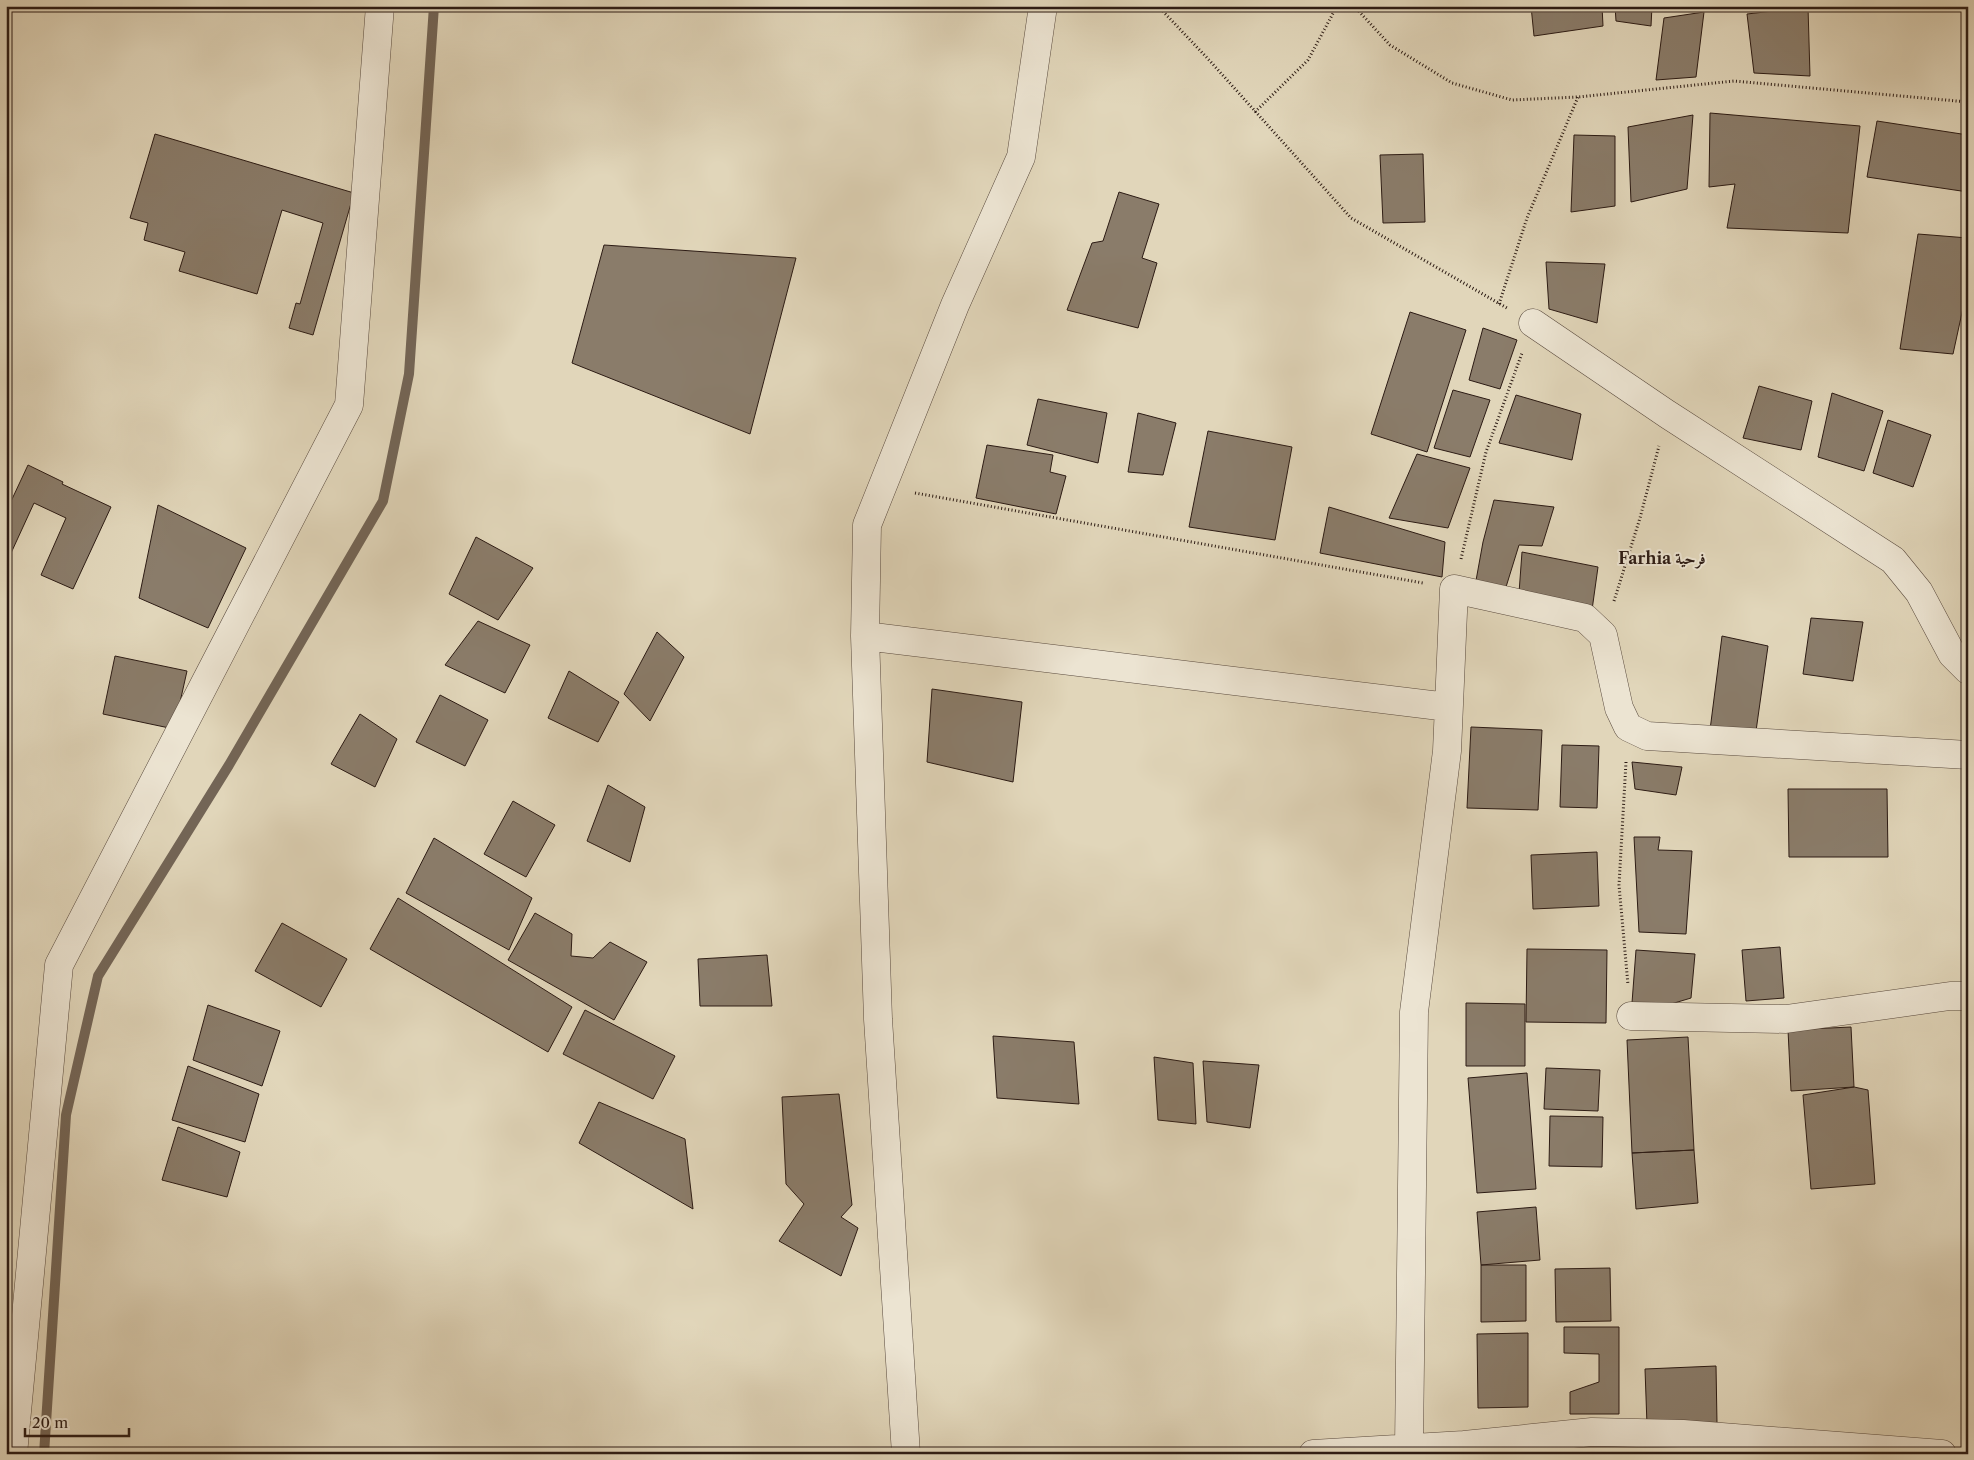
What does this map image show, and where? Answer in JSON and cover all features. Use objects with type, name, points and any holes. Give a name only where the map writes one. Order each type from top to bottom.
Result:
[{"type":"street","points":[[13,1454],[59,966],[349,405],[380,6]]},
{"type":"street","points":[[906,1454],[878,1019],[864,636],[868,526],[955,305],[1021,157],[1043,6]]},
{"type":"street","points":[[1533,323],[1667,414],[1893,560],[1919,592],[1952,654],[1968,670]]},
{"type":"street","points":[[1409,1448],[1414,1012],[1446,751],[1454,589],[1585,618],[1603,635],[1619,708],[1628,727],[1647,736],[1968,755]]},
{"type":"street","points":[[864,636],[1448,707]]},
{"type":"street","points":[[1631,1016],[1786,1019],[1950,996],[1968,996]]},
{"type":"street","points":[[1312,1454],[1464,1445],[1592,1432],[1683,1434],[1942,1454]]},
{"type":"path","points":[[883,488],[1454,589],[1486,452],[1533,323],[1351,218],[1158,6]]},
{"type":"path","points":[[1255,112],[1308,60],[1337,6]]},
{"type":"path","points":[[1354,6],[1390,45],[1452,83],[1512,100],[1578,97],[1734,81],[1968,102]]},
{"type":"path","points":[[1499,304],[1527,218],[1578,97]]},
{"type":"path","points":[[1603,635],[1640,518],[1667,414]]},
{"type":"path","points":[[1628,727],[1619,885],[1631,1016]]},
{"type":"building","points":[[1531,6],[1602,6],[1603,26],[1534,36]]},
{"type":"building","points":[[1615,6],[1652,6],[1651,26],[1616,21]]},
{"type":"building","points":[[1808,7],[1810,76],[1754,73],[1747,14]]},
{"type":"building","points":[[1704,12],[1696,77],[1656,80],[1664,18]]},
{"type":"building","points":[[1710,113],[1860,126],[1848,233],[1727,228],[1735,184],[1709,187]]},
{"type":"building","points":[[1693,115],[1687,189],[1631,202],[1628,127]]},
{"type":"building","points":[[1877,121],[1968,135],[1968,192],[1867,177]]},
{"type":"building","points":[[155,134],[354,193],[313,335],[289,328],[296,303],[300,304],[323,223],[282,210],[257,294],[179,271],[185,252],[144,240],[148,223],[130,218]]},
{"type":"building","points":[[1574,135],[1615,136],[1615,206],[1571,212]]},
{"type":"building","points":[[1423,154],[1425,222],[1383,223],[1380,155]]},
{"type":"building","points":[[1119,192],[1159,204],[1142,258],[1157,263],[1138,328],[1067,310],[1092,243],[1103,241]]},
{"type":"building","points":[[1918,234],[1968,238],[1968,285],[1953,354],[1900,349]]},
{"type":"building","points":[[604,245],[796,258],[750,434],[572,363]]},
{"type":"building","points":[[1546,262],[1605,264],[1597,323],[1549,309]]},
{"type":"building","points":[[1410,312],[1466,330],[1427,452],[1371,434]]},
{"type":"building","points":[[1483,328],[1517,340],[1500,389],[1469,380]]},
{"type":"building","points":[[1759,386],[1812,401],[1801,450],[1743,438]]},
{"type":"building","points":[[1453,390],[1490,400],[1470,457],[1434,448]]},
{"type":"building","points":[[1832,393],[1883,411],[1864,471],[1818,457]]},
{"type":"building","points":[[1516,395],[1581,414],[1572,460],[1499,443]]},
{"type":"building","points":[[1038,399],[1107,413],[1098,463],[1027,445]]},
{"type":"building","points":[[1138,413],[1176,423],[1163,475],[1128,472]]},
{"type":"building","points":[[1888,420],[1931,435],[1913,487],[1873,473]]},
{"type":"building","points":[[1208,431],[1292,447],[1275,540],[1189,527]]},
{"type":"building","points":[[987,445],[1053,455],[1050,472],[1066,476],[1056,514],[976,498]]},
{"type":"building","points":[[1417,454],[1470,468],[1448,528],[1389,518]]},
{"type":"building","points":[[28,465],[63,482],[62,484],[111,507],[73,589],[41,575],[66,518],[34,503],[6,564],[6,512]]},
{"type":"building","points":[[1494,500],[1554,507],[1542,546],[1519,545],[1506,587],[1475,586],[1483,542]]},
{"type":"building","points":[[158,505],[246,548],[208,628],[139,598]]},
{"type":"building","points":[[1329,507],[1445,542],[1442,577],[1320,553]]},
{"type":"building","points":[[476,537],[533,568],[498,620],[449,594]]},
{"type":"building","points":[[1522,552],[1598,567],[1592,610],[1519,593]]},
{"type":"building","points":[[1811,618],[1863,622],[1853,681],[1803,674]]},
{"type":"building","points":[[478,621],[530,645],[505,693],[445,665]]},
{"type":"building","points":[[657,632],[684,657],[650,721],[624,694]]},
{"type":"building","points":[[1722,636],[1768,646],[1756,731],[1710,730]]},
{"type":"building","points":[[115,656],[187,671],[174,729],[103,714]]},
{"type":"building","points":[[569,671],[619,702],[598,742],[548,718]]},
{"type":"building","points":[[932,689],[1022,702],[1013,782],[927,762]]},
{"type":"building","points":[[440,695],[488,720],[465,766],[416,742]]},
{"type":"building","points":[[360,714],[397,739],[375,787],[331,764]]},
{"type":"building","points":[[1471,727],[1542,730],[1538,810],[1467,808]]},
{"type":"building","points":[[1562,745],[1599,746],[1597,808],[1560,807]]},
{"type":"building","points":[[1632,762],[1682,767],[1676,795],[1635,789]]},
{"type":"building","points":[[608,785],[645,807],[630,862],[587,841]]},
{"type":"building","points":[[1788,789],[1887,789],[1888,857],[1789,857]]},
{"type":"building","points":[[513,801],[555,825],[526,877],[484,854]]},
{"type":"building","points":[[1634,837],[1660,837],[1658,850],[1692,851],[1686,934],[1639,932]]},
{"type":"building","points":[[434,838],[532,898],[509,950],[406,893]]},
{"type":"building","points":[[1597,852],[1599,906],[1533,909],[1531,855]]},
{"type":"building","points":[[398,898],[572,1007],[548,1052],[370,949]]},
{"type":"building","points":[[535,913],[572,934],[571,956],[593,958],[610,942],[647,962],[614,1020],[508,960]]},
{"type":"building","points":[[282,923],[347,959],[321,1007],[255,971]]},
{"type":"building","points":[[1780,947],[1784,998],[1746,1001],[1742,950]]},
{"type":"building","points":[[1527,949],[1607,950],[1606,1023],[1526,1022]]},
{"type":"building","points":[[1636,950],[1695,954],[1691,998],[1631,1016]]},
{"type":"building","points":[[767,955],[772,1006],[700,1006],[698,959]]},
{"type":"building","points":[[1466,1003],[1525,1004],[1525,1066],[1466,1066]]},
{"type":"building","points":[[208,1005],[280,1031],[262,1086],[193,1060]]},
{"type":"building","points":[[585,1010],[675,1056],[653,1099],[563,1054]]},
{"type":"building","points":[[1851,1027],[1854,1087],[1791,1091],[1788,1030]]},
{"type":"building","points":[[993,1036],[1074,1042],[1079,1104],[997,1098]]},
{"type":"building","points":[[1688,1037],[1694,1150],[1632,1153],[1627,1040]]},
{"type":"building","points":[[1154,1057],[1193,1063],[1196,1124],[1158,1120]]},
{"type":"building","points":[[1203,1061],[1259,1065],[1250,1128],[1207,1122]]},
{"type":"building","points":[[188,1066],[259,1094],[245,1142],[172,1120]]},
{"type":"building","points":[[1546,1068],[1600,1070],[1598,1111],[1544,1109]]},
{"type":"building","points":[[1527,1073],[1536,1189],[1477,1193],[1468,1078]]},
{"type":"building","points":[[1854,1087],[1868,1090],[1875,1184],[1811,1189],[1803,1095]]},
{"type":"building","points":[[839,1094],[852,1205],[841,1217],[858,1228],[841,1276],[779,1241],[804,1204],[786,1184],[782,1097]]},
{"type":"building","points":[[599,1102],[685,1139],[693,1209],[579,1143]]},
{"type":"building","points":[[1550,1116],[1603,1117],[1602,1167],[1549,1166]]},
{"type":"building","points":[[178,1127],[240,1152],[227,1197],[162,1180]]},
{"type":"building","points":[[1694,1150],[1698,1203],[1636,1209],[1632,1153]]},
{"type":"building","points":[[1536,1207],[1540,1260],[1481,1265],[1477,1212]]},
{"type":"building","points":[[1481,1265],[1526,1265],[1526,1321],[1481,1322]]},
{"type":"building","points":[[1610,1268],[1611,1321],[1556,1322],[1555,1269]]},
{"type":"building","points":[[1564,1327],[1619,1327],[1619,1414],[1570,1414],[1570,1392],[1599,1382],[1599,1354],[1564,1353]]},
{"type":"building","points":[[1528,1333],[1528,1407],[1478,1408],[1477,1334]]},
{"type":"building","points":[[1716,1366],[1717,1423],[1647,1425],[1645,1369]]},
{"type":"waterway","points":[[44,1454],[66,1115],[98,976],[229,765],[383,501],[409,374],[434,6]]},
{"type":"district","name":"Farhia فرحية","points":[[1662,558]]}]
